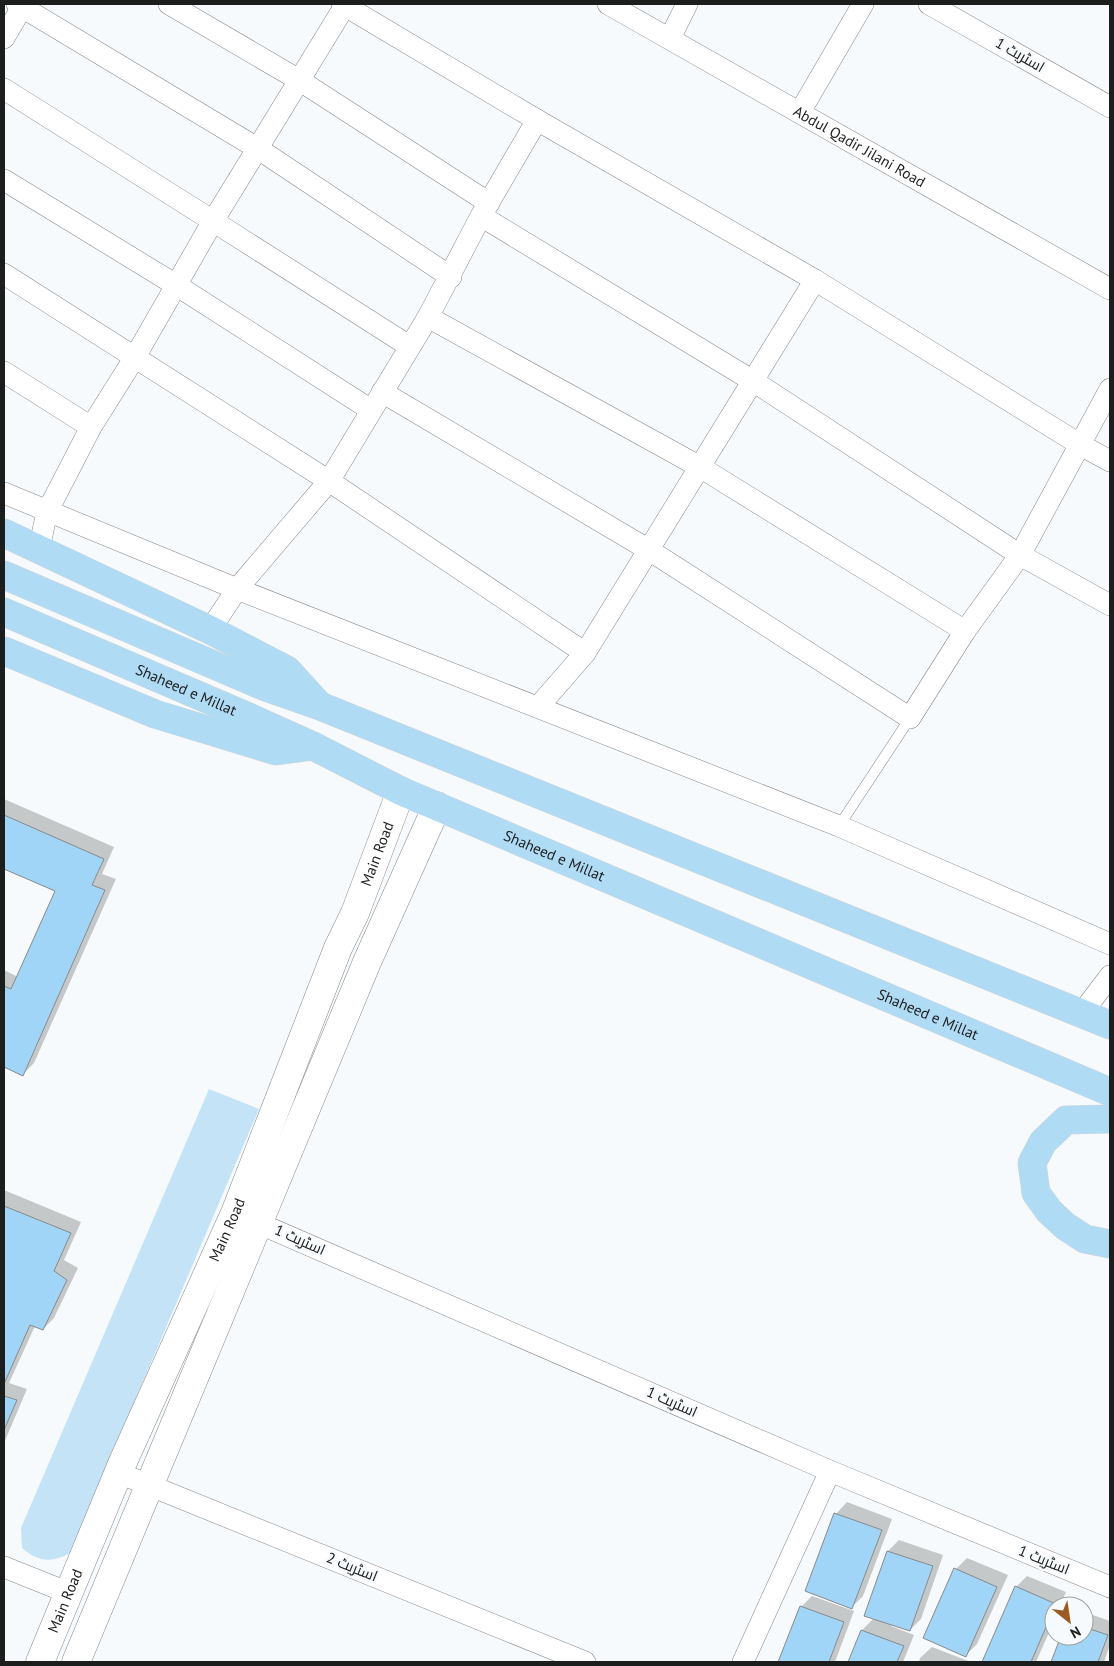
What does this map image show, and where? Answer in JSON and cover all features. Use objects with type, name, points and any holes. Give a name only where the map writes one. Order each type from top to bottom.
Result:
[{"type":"main road","points":[[4,533],[210,630],[287,670],[320,706]]},
{"type":"main road","points":[[4,575],[263,686],[320,706],[1110,1025]]},
{"type":"main road","name":"Shaheed e Millat","points":[[4,612],[313,746],[401,792],[1110,1092]]},
{"type":"main road","points":[[4,651],[146,711],[174,720],[276,751],[313,746]]},
{"type":"main road","points":[[1110,1119],[1066,1120],[1044,1142],[1032,1163],[1036,1193],[1049,1211],[1065,1226],[1085,1239],[1110,1244]]},
{"type":"street","points":[[169,4],[299,80],[485,209],[1020,555],[1110,605]]},
{"type":"street","points":[[39,549],[46,512],[91,426],[135,357],[213,221],[345,4],[537,120],[815,280],[1079,444],[1110,461]]},
{"type":"street","name":"Abdul Qadir Jilani Road","points":[[608,4],[1110,289]]},
{"type":"street","points":[[670,38],[687,4]]},
{"type":"street","points":[[800,112],[863,4]]},
{"type":"street","name":"اسٹریٹ 1","points":[[929,4],[1110,107]]},
{"type":"street","points":[[4,38],[21,5],[258,148],[451,276]]},
{"type":"street","points":[[4,89],[409,346]]},
{"type":"street","points":[[210,630],[237,589],[329,481],[428,317],[485,209],[537,120]]},
{"type":"street","points":[[4,180],[176,286],[371,410]]},
{"type":"street","points":[[4,274],[329,481],[585,653]]},
{"type":"street","points":[[538,707],[585,653],[815,280]]},
{"type":"street","points":[[428,317],[700,467],[965,631]]},
{"type":"street","points":[[4,372],[91,426]]},
{"type":"street","points":[[382,392],[649,550],[910,718],[965,631],[1020,555],[1110,389]]},
{"type":"street","points":[[4,493],[46,512],[237,589],[839,826],[1110,944]]},
{"type":"street","name":"Main Road","points":[[76,1662],[150,1485],[247,1218],[338,948],[355,913],[401,792]]},
{"type":"street","name":"Main Road","points":[[40,1662],[119,1472],[247,1218],[367,962],[437,806]]},
{"type":"street","points":[[371,868],[404,880]]},
{"type":"street","points":[[338,948],[367,962]]},
{"type":"street","points":[[1082,1013],[1110,976]]},
{"type":"street","name":"اسٹریٹ 1","points":[[247,1218],[830,1471],[1110,1587]]},
{"type":"street","points":[[744,1662],[830,1471]]},
{"type":"street","name":"اسٹریٹ 2","points":[[119,1472],[585,1662]]},
{"type":"street","points":[[4,1567],[69,1593]]},
{"type":"lane","points":[[839,826],[910,718]]},
{"type":"shaded area","points":[[209,1089],[259,1109],[70,1553],[51,1560],[39,1558],[22,1548],[21,1528]]},
{"type":"building","points":[[4,815],[104,859],[92,885],[105,890],[23,1076],[4,1067],[4,986],[11,989],[55,891],[4,869]]},
{"type":"building","points":[[4,1206],[71,1233],[54,1271],[67,1280],[43,1330],[30,1325],[4,1384]]},
{"type":"building","points":[[4,1396],[17,1400],[4,1430]]},
{"type":"building","points":[[834,1513],[882,1530],[852,1609],[805,1591]]},
{"type":"building","points":[[887,1551],[933,1566],[910,1631],[864,1616]]},
{"type":"building","points":[[954,1568],[997,1587],[966,1657],[923,1638]]},
{"type":"building","points":[[1015,1586],[1044,1599],[1044,1632],[1031,1662],[982,1662]]},
{"type":"building","points":[[800,1606],[844,1622],[829,1662],[778,1662]]},
{"type":"building","points":[[861,1630],[904,1646],[897,1662],[848,1662]]},
{"type":"building","points":[[1094,1630],[1108,1635],[1098,1662],[1051,1662],[1057,1646],[1094,1646]]}]
